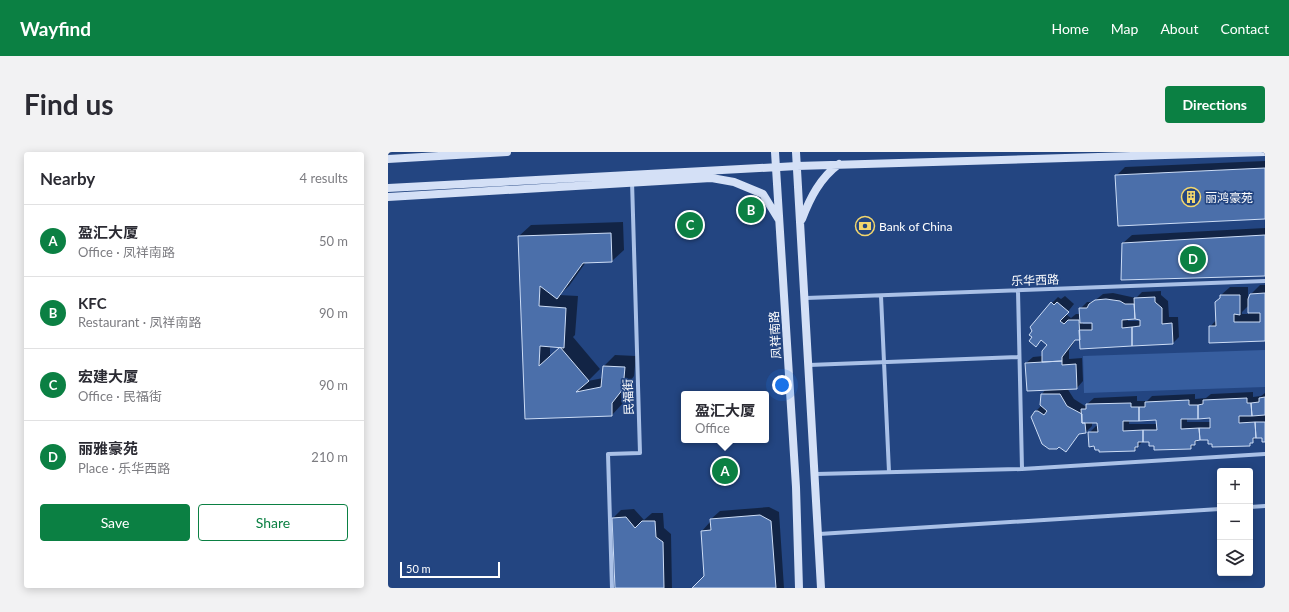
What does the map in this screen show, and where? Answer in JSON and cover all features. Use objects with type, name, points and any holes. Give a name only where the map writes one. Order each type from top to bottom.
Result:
[{"type":"street","points":[[388,159],[507,152]]},
{"type":"street","name":"凤祥南路","points":[[775,152],[796,486],[799,588]]},
{"type":"street","points":[[796,152],[810,365],[822,588]]},
{"type":"street","points":[[388,197],[632,179],[682,172],[776,167],[1265,152]]},
{"type":"street","points":[[801,221],[816,188],[828,172],[838,164]]},
{"type":"street","points":[[682,172],[734,182],[763,194],[780,222]]},
{"type":"street","points":[[388,188],[632,179],[711,178]]},
{"type":"street","name":"民福街","points":[[612,588],[608,454],[640,453],[632,179]]},
{"type":"street","name":"乐华西路","points":[[806,298],[1265,281]]},
{"type":"street","points":[[1018,291],[1022,468]]},
{"type":"street","points":[[881,296],[889,472]]},
{"type":"street","points":[[810,365],[1019,358]]},
{"type":"street","points":[[816,474],[1022,468],[1265,454]]},
{"type":"street","points":[[1253,507],[1265,506]]},
{"type":"street","points":[[819,534],[1217,509]]},
{"type":"shaded area","points":[[1265,350],[1265,387],[1084,393],[1083,356]]},
{"type":"building","name":"丽鸿豪苑","points":[[1265,168],[1265,219],[1118,226],[1115,175]]},
{"type":"building","points":[[611,233],[612,262],[583,263],[557,299],[540,286],[539,306],[566,308],[564,348],[561,348],[589,381],[576,392],[601,387],[603,366],[625,367],[623,389],[612,403],[612,416],[525,419],[518,236]],"holes":[[[540,346],[559,348],[539,366]]]},
{"type":"building","points":[[1265,235],[1265,276],[1121,280],[1122,243]]},
{"type":"building","points":[[1265,293],[1265,341],[1209,343],[1209,326],[1216,326],[1215,302],[1220,298],[1220,295],[1240,295],[1240,315],[1234,314],[1234,322],[1260,322],[1260,313],[1248,313],[1248,299],[1250,294]]},
{"type":"building","points":[[1155,297],[1155,302],[1162,308],[1162,324],[1172,323],[1173,344],[1132,346],[1132,327],[1140,326],[1140,320],[1135,319],[1134,298]]},
{"type":"building","points":[[1106,299],[1120,301],[1125,304],[1134,304],[1135,319],[1122,320],[1122,328],[1132,327],[1132,346],[1080,349],[1079,330],[1092,330],[1092,323],[1080,323],[1079,308],[1087,308],[1089,304],[1095,300]]},
{"type":"building","points":[[1051,302],[1054,305],[1057,302],[1069,312],[1060,321],[1064,324],[1068,320],[1079,320],[1080,340],[1075,340],[1062,357],[1062,361],[1042,362],[1042,351],[1047,345],[1041,340],[1036,347],[1029,341],[1032,337],[1029,335],[1032,331],[1030,327]]},
{"type":"building","points":[[1062,361],[1062,365],[1076,364],[1077,389],[1027,391],[1025,363]]},
{"type":"building","points":[[1041,394],[1060,394],[1067,406],[1082,414],[1082,423],[1085,423],[1086,433],[1079,434],[1066,452],[1059,447],[1057,449],[1049,449],[1042,444],[1031,417],[1035,411],[1038,411],[1044,415],[1047,411],[1040,405]]},
{"type":"building","points":[[1265,397],[1265,415],[1252,416],[1251,403],[1259,402],[1259,398]]},
{"type":"building","points":[[1247,398],[1247,403],[1251,403],[1252,416],[1239,416],[1239,423],[1255,422],[1256,438],[1253,438],[1253,443],[1250,443],[1250,446],[1212,447],[1212,444],[1208,444],[1208,440],[1200,440],[1199,428],[1210,428],[1210,418],[1198,419],[1198,405],[1203,404],[1203,400]]},
{"type":"building","points":[[1189,400],[1189,405],[1198,405],[1198,419],[1181,419],[1181,429],[1199,428],[1200,440],[1195,441],[1195,445],[1191,445],[1191,449],[1154,450],[1154,446],[1149,446],[1149,442],[1143,442],[1143,430],[1157,430],[1156,420],[1139,421],[1139,407],[1145,407],[1145,402]]},
{"type":"building","points":[[1131,403],[1131,407],[1139,407],[1139,421],[1123,421],[1123,431],[1143,430],[1143,442],[1138,442],[1138,447],[1135,447],[1135,451],[1099,452],[1099,450],[1095,450],[1094,446],[1089,447],[1088,432],[1098,432],[1097,423],[1082,423],[1081,409],[1086,409],[1086,404]]},
{"type":"building","points":[[1255,422],[1265,422],[1265,442],[1262,442],[1262,438],[1256,438]]},
{"type":"building","points":[[760,515],[771,521],[776,588],[692,588],[704,576],[701,531],[711,530],[710,519]]},
{"type":"building","points":[[626,517],[635,528],[642,521],[655,521],[656,537],[663,542],[664,588],[615,588],[612,518]]},
{"type":"place","name":"丽鸿豪苑","points":[[1191,197]]},
{"type":"place","name":"KFC","points":[[751,210]]},
{"type":"place","name":"宏建大厦","points":[[690,225]]},
{"type":"place","name":"Bank of China","points":[[865,226]]},
{"type":"place","name":"丽雅豪苑","points":[[1193,259]]},
{"type":"place","name":"盈汇大厦","points":[[725,471]]}]
